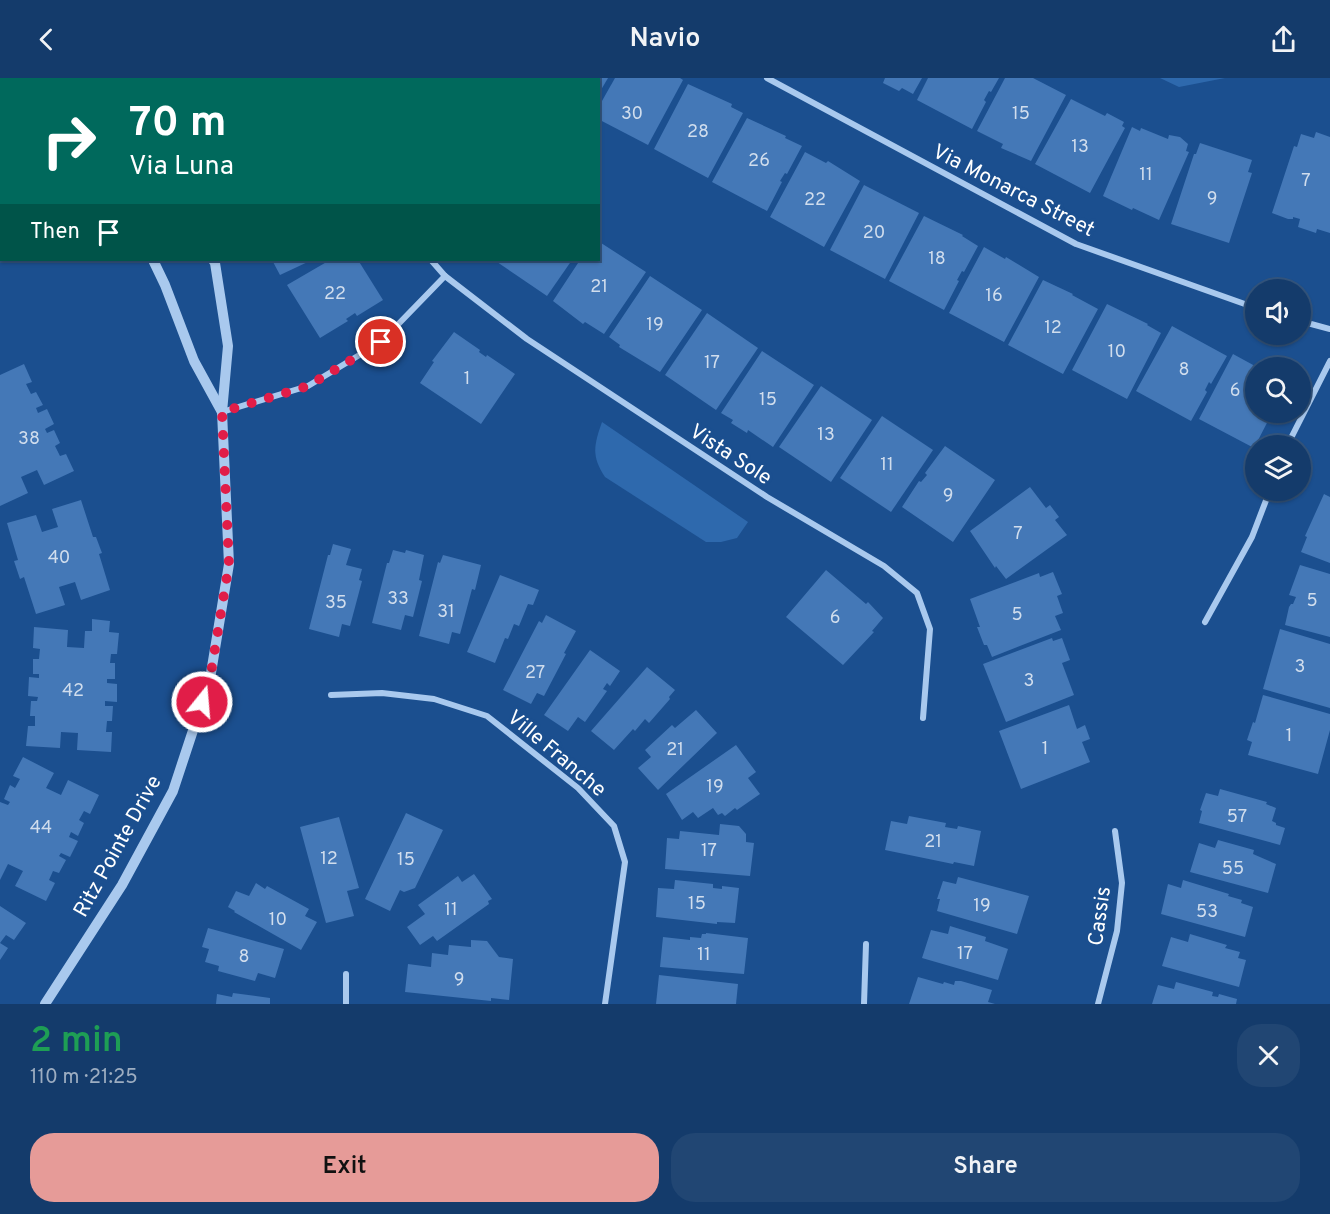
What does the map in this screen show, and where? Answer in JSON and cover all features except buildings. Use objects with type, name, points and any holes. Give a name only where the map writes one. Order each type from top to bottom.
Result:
[{"type":"street","name":"Via Monarca Street","points":[[767,78],[1076,244],[1245,304]]},
{"type":"street","name":"Ritz Pointe Drive","points":[[153,261],[194,361],[222,412]]},
{"type":"street","name":"Ritz Pointe Drive","points":[[45,1004],[122,885],[173,791],[210,679],[229,564],[222,412],[228,346],[214,261]]},
{"type":"street","name":"Vista Sole","points":[[431,261],[445,276],[527,339],[767,497],[884,566],[917,593],[930,629],[923,718]]},
{"type":"street","points":[[222,412],[308,386],[381,342],[445,276]]},
{"type":"street","points":[[1311,324],[1330,329]]},
{"type":"street","points":[[1293,435],[1330,361]]},
{"type":"street","points":[[1205,622],[1252,537],[1266,501]]},
{"type":"street","name":"Ville Franche","points":[[331,695],[382,693],[434,699],[487,716],[578,788],[614,826],[625,862],[605,1004]]},
{"type":"street","name":"Cassis","points":[[1098,1004],[1117,931],[1122,883],[1115,831]]},
{"type":"street","points":[[864,1004],[866,944]]},
{"type":"street","points":[[346,974],[346,1004]]},
{"type":"shaded area","points":[[1160,78],[1225,78],[1179,87]]},
{"type":"shaded area","points":[[602,422],[748,522],[737,538],[721,542],[706,542],[605,477],[595,450]]},
{"type":"route","points":[[202,702],[210,679],[229,564],[222,412],[308,386],[381,342]]}]
